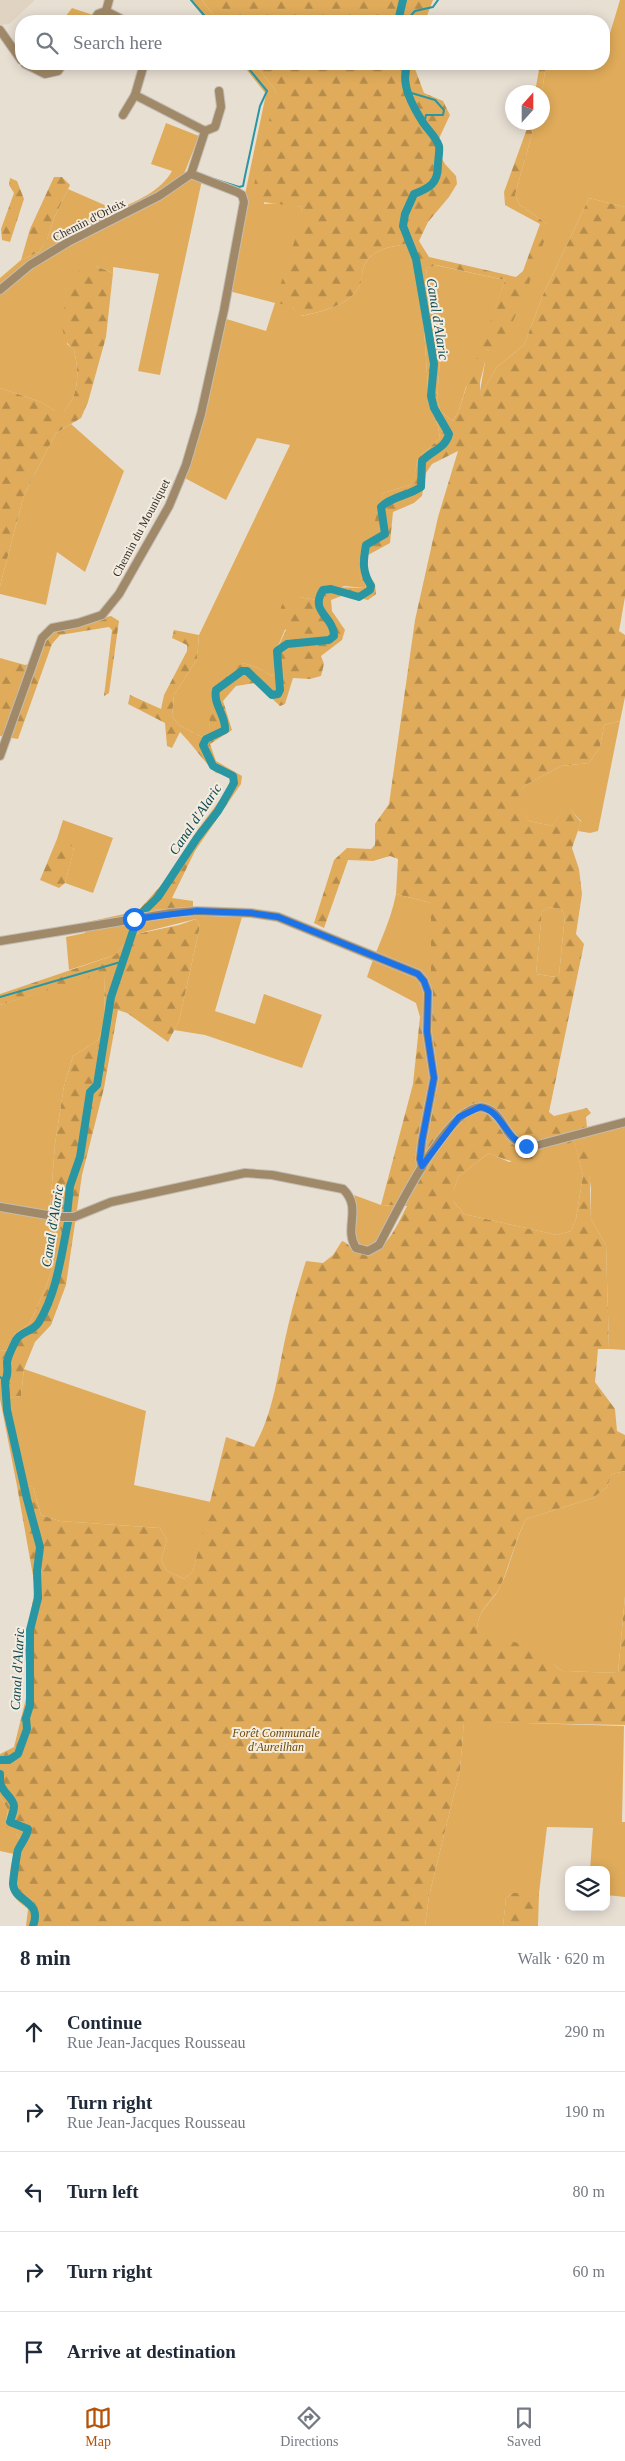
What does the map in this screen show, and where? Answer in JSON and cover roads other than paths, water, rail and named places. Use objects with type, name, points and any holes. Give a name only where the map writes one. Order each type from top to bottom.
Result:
[{"type":"street","points":[[106,11],[109,0]]},
{"type":"street","points":[[97,15],[106,11],[113,15]]},
{"type":"street","points":[[0,30],[15,51]]},
{"type":"street","points":[[36,70],[50,74],[59,70]]},
{"type":"street","points":[[123,115],[135,95],[142,70]]},
{"type":"street","points":[[135,95],[205,131],[215,127],[221,107],[219,91]]},
{"type":"street","points":[[191,174],[205,131]]},
{"type":"street","name":"Chemin d'Orleix","points":[[0,290],[30,265],[159,196],[191,174]]},
{"type":"street","name":"Chemin du Mouniquet","points":[[0,756],[42,638],[52,628],[78,623],[102,615],[119,594],[164,514],[186,465],[201,414],[224,310],[244,202],[242,195],[237,192],[191,174]]},
{"type":"street","points":[[0,941],[144,917],[197,911],[251,913],[278,917],[418,974],[424,981],[428,992],[427,1032],[434,1078],[422,1141],[420,1159],[422,1166]]},
{"type":"street","points":[[0,1207],[74,1218],[111,1202],[217,1178],[259,1174],[343,1189],[350,1196],[353,1204],[352,1241],[356,1248],[368,1251],[379,1245],[422,1166],[459,1117],[480,1107],[492,1111],[512,1139],[526,1146],[534,1146],[625,1122]]},
{"type":"waterway","points":[[191,0],[204,15]]},
{"type":"waterway","name":"Canal d'Alaric","points":[[399,15],[403,0]]},
{"type":"waterway","points":[[411,15],[415,11],[433,7],[438,0]]},
{"type":"waterway","points":[[214,179],[239,187],[243,186],[260,106],[267,91],[250,70]]},
{"type":"waterway","name":"Canal d'Alaric","points":[[0,1760],[9,1760],[18,1754],[27,1729],[26,1718],[30,1705],[30,1630],[38,1598],[37,1571],[40,1547],[7,1410],[5,1381],[7,1362],[18,1337],[34,1328],[39,1322],[54,1286],[68,1222],[70,1186],[80,1157],[90,1092],[97,1085],[111,997],[136,922],[139,916],[158,897],[197,838],[218,811],[234,783],[233,776],[213,766],[203,745],[206,739],[225,730],[224,720],[216,700],[216,690],[242,671],[247,671],[272,695],[278,694],[280,690],[277,651],[287,644],[329,640],[334,636],[330,623],[320,609],[319,597],[323,590],[331,589],[359,597],[370,590],[371,586],[364,566],[364,556],[366,545],[385,534],[381,507],[385,503],[421,487],[422,461],[441,446],[449,434],[434,408],[431,396],[434,364],[416,259],[403,226],[405,214],[414,194],[429,187],[435,181],[438,171],[439,146],[408,95],[405,79],[406,70]]},
{"type":"waterway","points":[[408,92],[435,100],[444,110],[443,115],[426,115],[424,124]]},
{"type":"waterway","points":[[0,997],[124,961]]},
{"type":"waterway","name":"Canal d'Alaric","points":[[0,1377],[5,1381]]},
{"type":"waterway","name":"Canal d'Alaric","points":[[0,1774],[0,1780]]},
{"type":"waterway","name":"Canal d'Alaric","points":[[0,1782],[14,1806],[10,1822],[28,1829],[18,1850],[13,1884],[18,1895],[34,1911],[33,1926]]},
{"type":"park label","name":"Forêt Communale d'Aureilhan","points":[[276,1740]]}]
